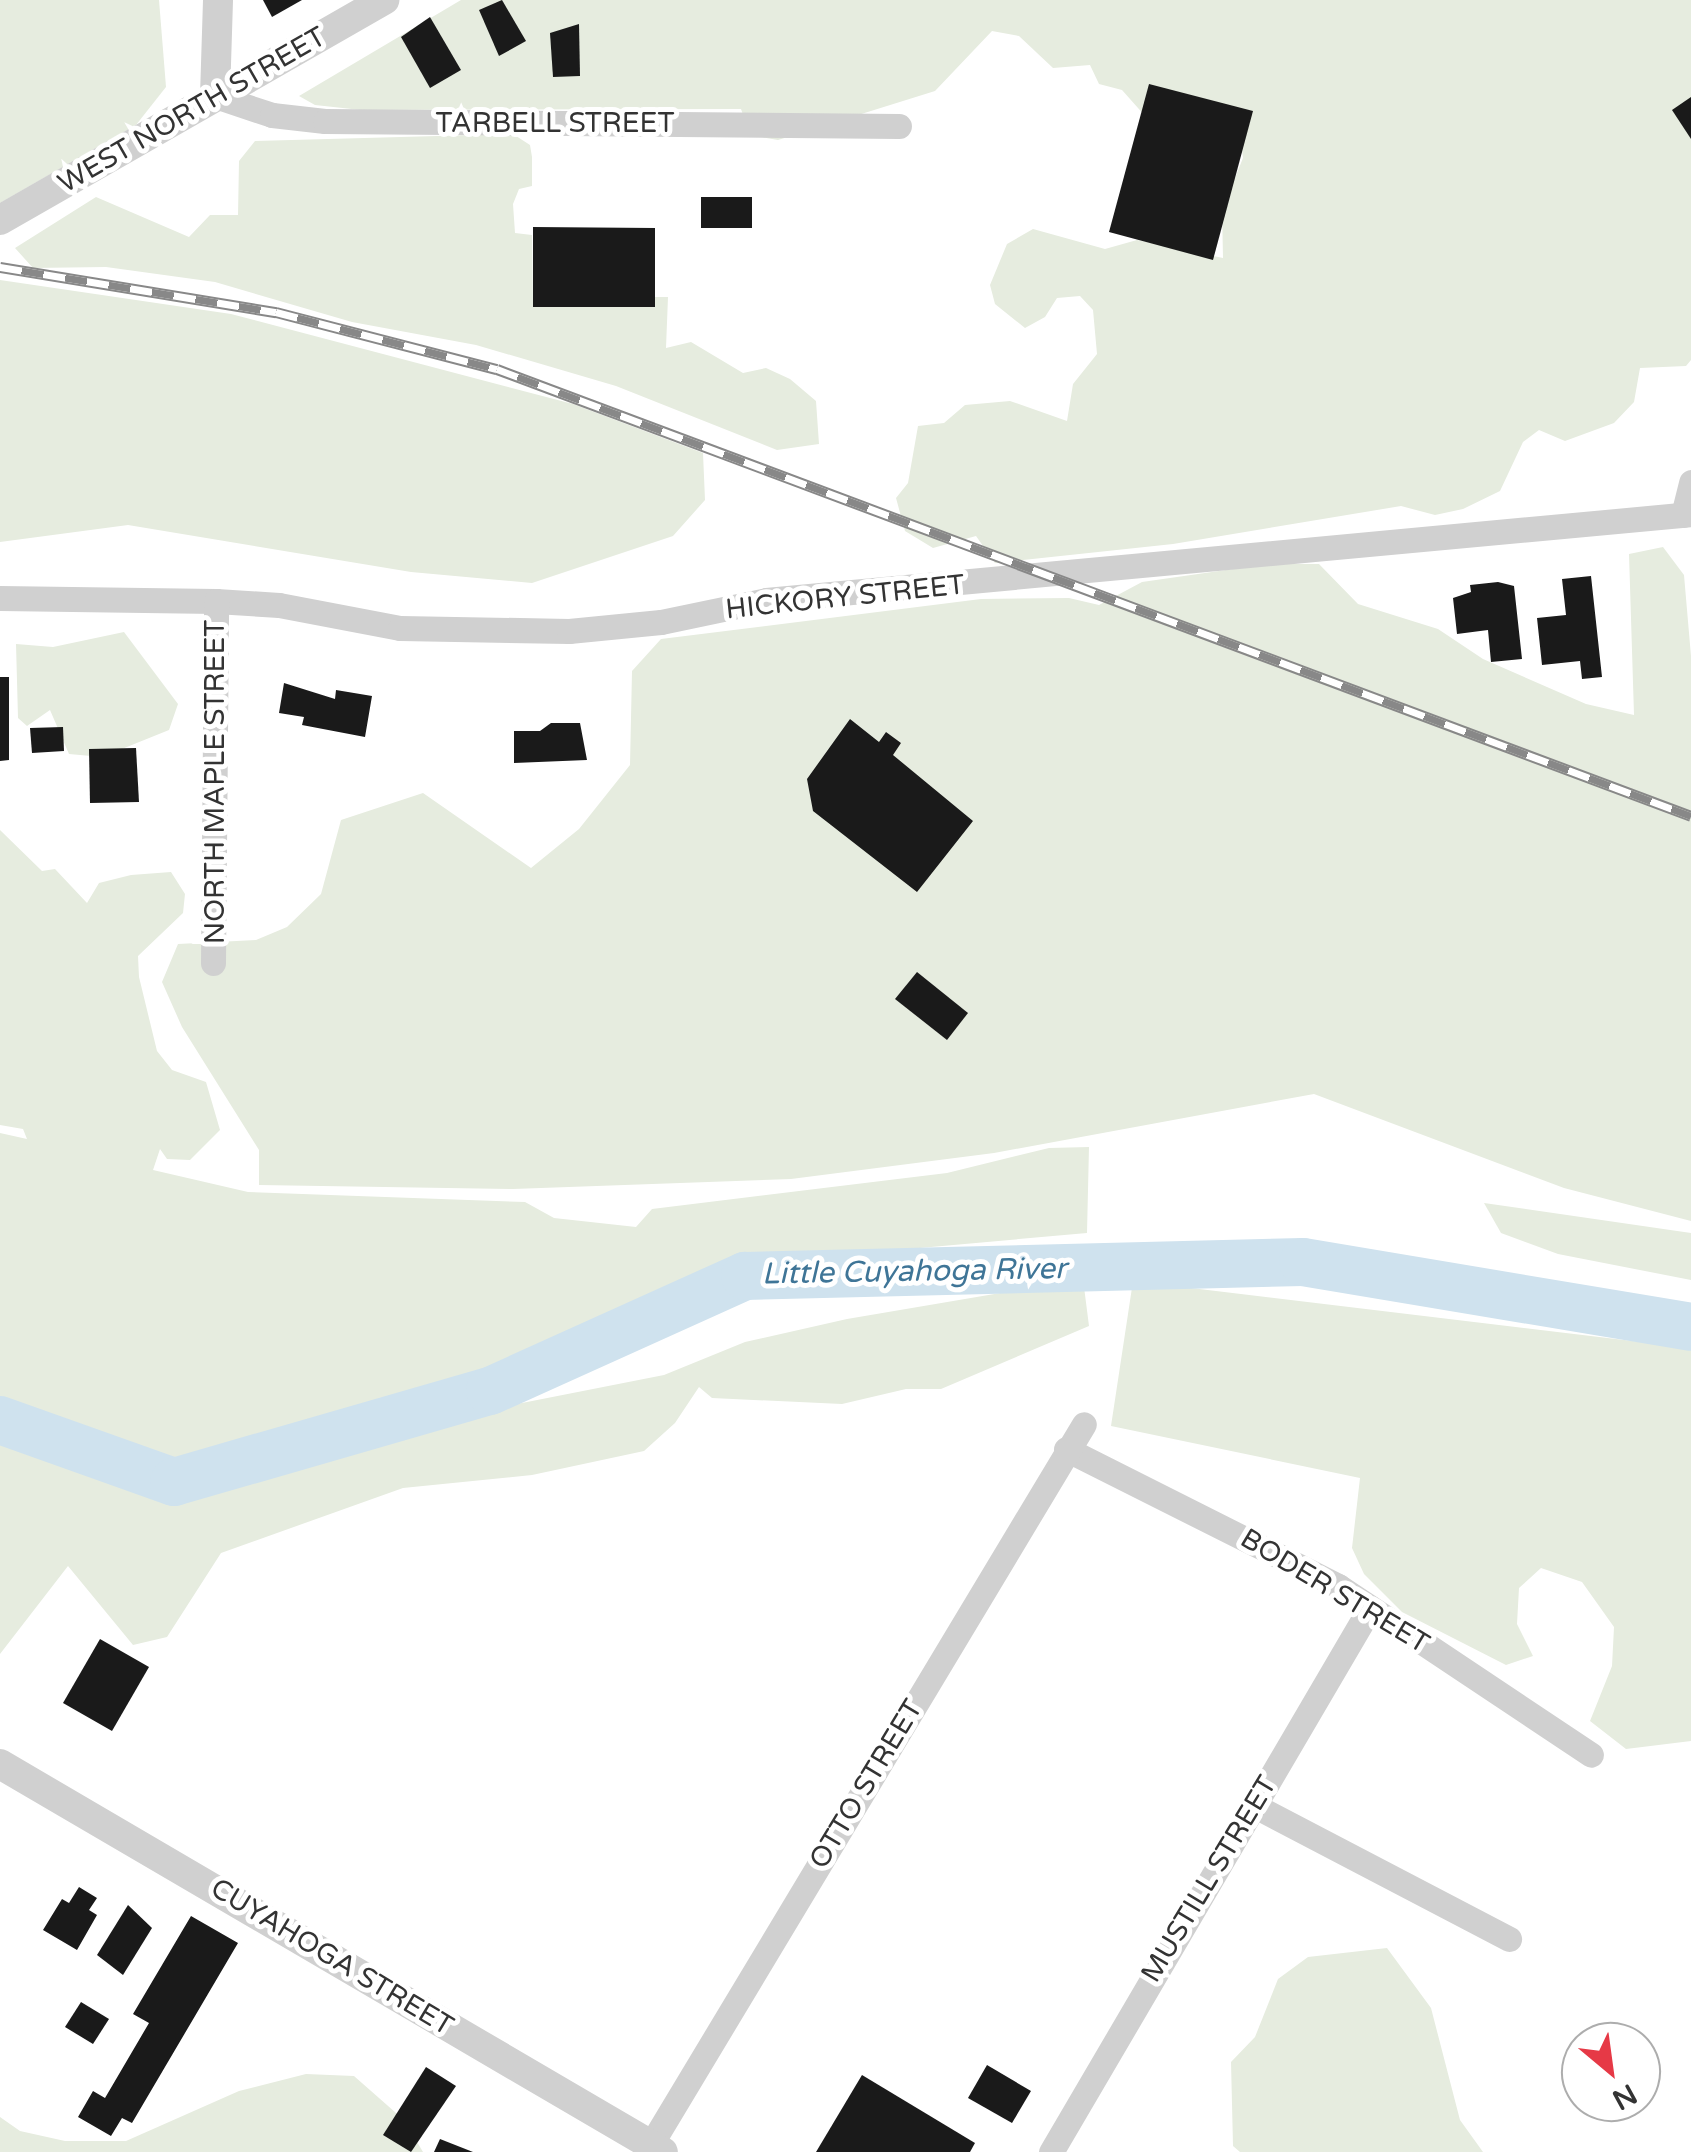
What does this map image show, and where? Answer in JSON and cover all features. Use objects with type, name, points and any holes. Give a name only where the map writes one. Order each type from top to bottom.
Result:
[{"type":"street","points":[[214,96],[218,0]]},
{"type":"street","name":"WEST NORTH STREET","points":[[0,220],[384,0]]},
{"type":"street","name":"TARBELL STREET","points":[[214,96],[272,115],[324,121],[899,126]]},
{"type":"street","points":[[1687,515],[1691,482]]},
{"type":"street","name":"HICKORY STREET","points":[[0,598],[216,601],[280,605],[400,628],[568,631],[662,622],[766,600],[1687,515]]},
{"type":"street","name":"NORTH MAPLE STREET","points":[[213,963],[216,601]]},
{"type":"street","name":"OTTO STREET","points":[[655,2150],[1084,1424]]},
{"type":"street","name":"BODER STREET","points":[[1066,1449],[1216,1520],[1370,1608],[1591,1755]]},
{"type":"street","name":"MUSTILL STREET","points":[[1051,2152],[1370,1608]]},
{"type":"street","name":"CUYAHOGA STREET","points":[[0,1764],[655,2150]]},
{"type":"street","points":[[1253,1805],[1509,1939]]},
{"type":"shaded area","points":[[0,0],[159,0],[166,87],[136,125],[0,203]]},
{"type":"shaded area","points":[[461,0],[1691,0],[1691,360],[1686,366],[1640,368],[1634,402],[1614,423],[1565,441],[1539,430],[1523,442],[1500,491],[1463,509],[1435,515],[1401,506],[1173,544],[995,563],[976,536],[933,548],[905,531],[896,498],[908,483],[918,426],[944,423],[965,405],[1010,401],[1067,421],[1073,384],[1097,354],[1093,310],[1080,296],[1057,298],[1045,317],[1025,328],[995,304],[990,285],[1007,244],[1033,229],[1105,249],[1137,240],[1223,258],[1222,210],[1243,158],[1239,127],[1146,117],[1122,90],[1099,84],[1090,65],[1053,68],[1019,36],[992,31],[935,91],[778,140],[750,135],[741,109],[361,110],[315,105],[299,96]]},
{"type":"shaded area","points":[[513,134],[530,145],[532,157],[532,186],[519,189],[513,204],[515,233],[532,235],[533,307],[654,307],[655,297],[668,297],[666,348],[691,342],[743,373],[766,368],[790,379],[816,401],[819,444],[777,450],[616,386],[476,345],[352,322],[215,282],[106,267],[33,268],[15,248],[96,197],[189,237],[210,215],[238,215],[239,161],[255,141]]},
{"type":"shaded area","points":[[0,280],[231,314],[573,404],[703,453],[705,500],[673,536],[532,583],[411,572],[128,525],[0,542]]},
{"type":"shaded area","points":[[1663,547],[1684,575],[1691,656],[1691,1221],[1564,1188],[1314,1094],[994,1153],[791,1179],[513,1189],[259,1185],[259,1150],[182,1027],[162,982],[178,944],[256,940],[287,927],[321,894],[341,820],[423,793],[531,868],[579,829],[630,765],[632,671],[661,639],[981,599],[1069,598],[1099,605],[1142,582],[1268,564],[1319,564],[1358,604],[1438,629],[1483,659],[1586,704],[1634,715],[1629,554]]},
{"type":"shaded area","points":[[124,632],[178,704],[169,730],[102,757],[69,754],[50,710],[27,726],[18,718],[16,644],[53,647]]},
{"type":"shaded area","points":[[0,830],[42,871],[55,869],[87,903],[99,883],[131,875],[171,872],[185,894],[183,913],[138,956],[139,977],[157,1051],[172,1070],[206,1082],[220,1130],[190,1160],[167,1159],[160,1149],[153,1170],[248,1192],[525,1202],[554,1218],[636,1227],[652,1209],[947,1173],[1049,1148],[1089,1147],[1087,1233],[875,1252],[754,1272],[766,1275],[745,1276],[490,1391],[408,1415],[379,1397],[415,1424],[664,1375],[745,1342],[847,1319],[1083,1279],[1089,1326],[941,1389],[906,1389],[842,1404],[712,1398],[699,1387],[675,1423],[644,1451],[532,1475],[403,1488],[221,1553],[167,1637],[133,1645],[68,1566],[0,1654],[0,1133],[27,1139],[23,1129],[0,1125]]},
{"type":"shaded area","points":[[1484,1203],[1691,1233],[1691,1280],[1558,1254],[1501,1233]]},
{"type":"shaded area","points":[[1133,1281],[1691,1348],[1691,1741],[1626,1749],[1590,1721],[1612,1666],[1614,1627],[1582,1582],[1541,1568],[1519,1588],[1517,1624],[1533,1656],[1506,1665],[1402,1612],[1364,1574],[1352,1548],[1360,1478],[1111,1426]]},
{"type":"shaded area","points":[[1387,1948],[1431,2008],[1460,2120],[1483,2152],[1240,2152],[1233,2146],[1231,2062],[1255,2037],[1278,1979],[1308,1957]]},
{"type":"shaded area","points":[[306,2074],[354,2076],[404,2120],[423,2152],[0,2152],[0,2117],[20,2131],[65,2141],[126,2141],[239,2091]]},
{"type":"building","points":[[263,0],[302,0],[272,17]]},
{"type":"building","points":[[502,0],[526,41],[499,56],[479,10]]},
{"type":"building","points":[[430,17],[461,70],[430,88],[401,37]]},
{"type":"building","points":[[579,24],[580,76],[553,77],[550,33]]},
{"type":"building","points":[[1149,84],[1253,111],[1213,260],[1109,232]]},
{"type":"building","points":[[1691,97],[1691,139],[1672,110]]},
{"type":"building","points":[[701,197],[752,197],[752,228],[701,228]]},
{"type":"building","points":[[533,227],[655,228],[655,307],[533,307]]},
{"type":"building","points":[[1591,576],[1602,677],[1582,679],[1580,661],[1542,665],[1537,618],[1566,615],[1562,579]]},
{"type":"building","points":[[1498,582],[1514,586],[1522,659],[1491,662],[1488,630],[1457,634],[1453,598],[1471,592],[1470,585]]},
{"type":"building","points":[[0,677],[9,677],[9,760],[0,761]]},
{"type":"building","points":[[284,683],[335,699],[336,690],[372,696],[365,737],[302,725],[304,717],[279,713]]},
{"type":"building","points":[[850,719],[879,742],[886,732],[901,743],[893,755],[973,821],[917,892],[813,811],[807,779]]},
{"type":"building","points":[[551,723],[580,723],[587,760],[514,763],[514,731],[540,731]]},
{"type":"building","points":[[63,727],[64,751],[32,753],[30,728]]},
{"type":"building","points":[[136,748],[139,802],[90,803],[89,749]]},
{"type":"building","points":[[917,972],[968,1013],[947,1040],[895,999]]},
{"type":"building","points":[[100,1639],[149,1667],[112,1731],[63,1703]]},
{"type":"building","points":[[79,1887],[97,1898],[89,1910],[97,1915],[77,1950],[43,1930],[62,1899],[69,1903]]},
{"type":"building","points":[[128,1905],[152,1928],[123,1975],[97,1955]]},
{"type":"building","points":[[191,1916],[238,1943],[132,2123],[122,2118],[111,2136],[78,2117],[93,2091],[105,2098],[149,2023],[133,2014]]},
{"type":"building","points":[[81,2002],[109,2019],[93,2044],[65,2027]]},
{"type":"building","points":[[987,2065],[1031,2091],[1012,2123],[968,2098]]},
{"type":"building","points":[[426,2067],[456,2086],[411,2152],[383,2135]]},
{"type":"building","points":[[862,2075],[975,2143],[970,2152],[816,2152]]},
{"type":"building","points":[[440,2139],[473,2152],[434,2152]]},
{"type":"waterway","name":"Little Cuyahoga River","points":[[0,1420],[174,1482],[490,1391],[745,1276],[1303,1262],[1691,1327]]},
{"type":"railway","points":[[0,267],[276,312],[497,369],[1691,816]]}]
